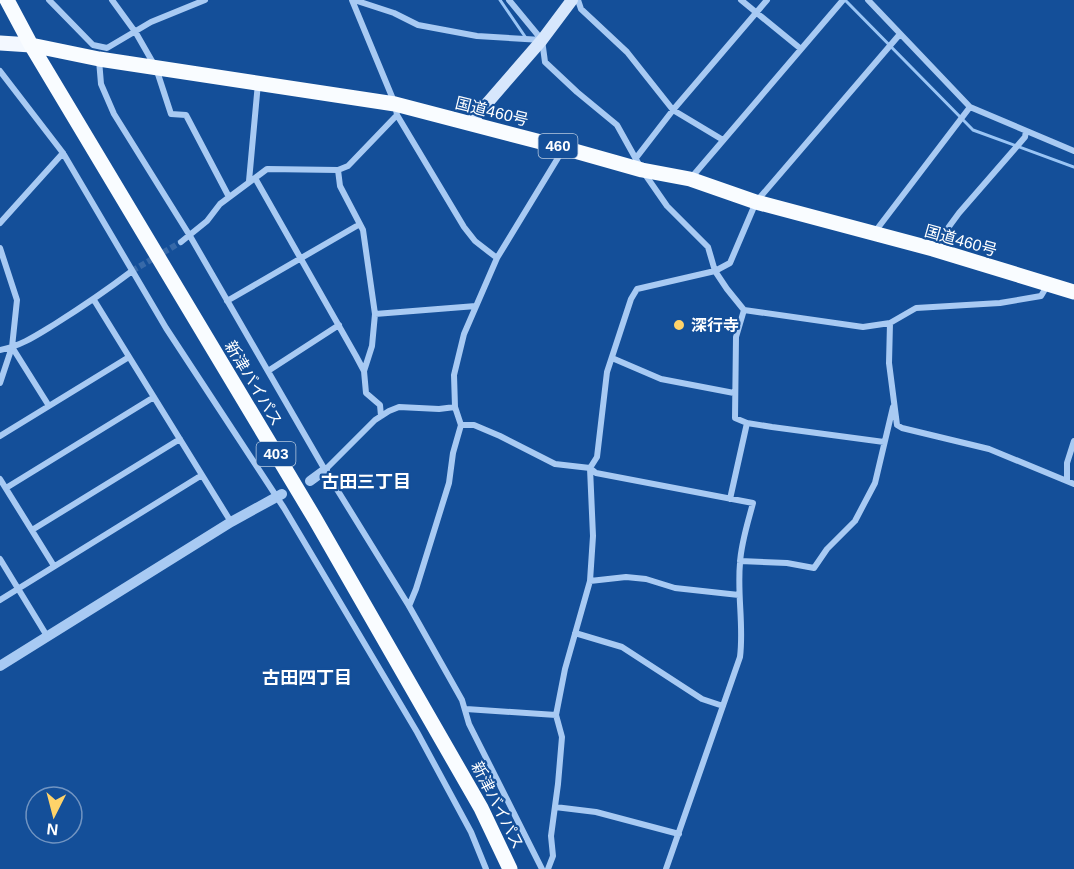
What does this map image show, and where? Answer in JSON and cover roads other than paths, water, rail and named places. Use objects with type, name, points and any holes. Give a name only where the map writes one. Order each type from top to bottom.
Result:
[{"type":"highway","name":"403","points":[[7,0],[31,45]]},
{"type":"highway","name":"国道460号","points":[[31,45],[99,59],[258,82],[470,123],[564,148],[639,164],[756,202],[933,249],[1074,292]]},
{"type":"highway","name":"新津バイパス","points":[[31,45],[315,519],[481,808],[510,869]]},
{"type":"main road","points":[[470,123],[542,40],[572,0]]},
{"type":"main road","points":[[0,43],[31,45]]},
{"type":"street","points":[[112,0],[136,33],[156,68],[171,114],[186,115],[229,197]]},
{"type":"street","points":[[51,1],[93,45],[107,48],[152,22],[205,0]]},
{"type":"street","points":[[353,0],[394,13],[418,25],[477,36],[542,40]]},
{"type":"street","points":[[353,0],[396,110],[464,228],[475,241],[497,258]]},
{"type":"street","points":[[509,0],[542,40],[545,62],[617,125],[667,206],[708,247],[715,271],[744,310],[863,327],[890,322],[916,308],[1000,303],[1041,296],[1047,285]]},
{"type":"street","points":[[578,0],[580,9],[627,52],[673,110],[723,140]]},
{"type":"street","points":[[741,0],[801,49]]},
{"type":"street","points":[[639,164],[673,110],[767,0]]},
{"type":"street","points":[[690,179],[843,0]]},
{"type":"street","points":[[868,0],[970,107],[1074,151]]},
{"type":"street","points":[[548,869],[553,856],[550,836],[562,737],[556,715],[565,669],[590,581],[593,536],[590,468],[597,457],[607,372],[631,299],[637,289],[715,271],[730,263],[756,202],[900,34]]},
{"type":"street","points":[[99,59],[101,84],[114,114],[190,236],[325,470],[409,606],[462,700],[469,724],[542,869]]},
{"type":"street","points":[[0,71],[63,153],[166,328],[279,496],[417,732],[471,832],[486,869]]},
{"type":"street","points":[[258,82],[252,180],[301,259],[364,371]]},
{"type":"street","points":[[874,234],[970,107]]},
{"type":"street","points":[[181,242],[207,221],[220,204],[267,169],[338,170],[348,166],[396,110]]},
{"type":"street","points":[[933,249],[959,213],[1025,137],[1026,131]]},
{"type":"street","points":[[409,606],[449,483],[453,453],[461,425],[455,407],[454,375],[464,334],[497,258],[564,148]]},
{"type":"street","points":[[0,223],[63,153]]},
{"type":"street","points":[[338,170],[340,186],[363,230],[375,314],[372,346],[364,371],[366,393],[380,405],[381,416]]},
{"type":"street","points":[[227,301],[360,224]]},
{"type":"street","points":[[0,248],[17,300],[12,347],[0,383]]},
{"type":"street","points":[[0,350],[27,341],[94,300],[132,271]]},
{"type":"street","points":[[94,300],[231,522]]},
{"type":"street","points":[[375,314],[476,306]]},
{"type":"street","points":[[744,310],[736,337],[735,418],[747,423],[884,442]]},
{"type":"street","points":[[890,322],[889,363],[897,425],[989,449],[1074,484]]},
{"type":"street","points":[[268,371],[339,325]]},
{"type":"street","points":[[12,347],[49,406]]},
{"type":"street","points":[[0,436],[129,357]]},
{"type":"street","points":[[612,358],[661,379],[734,393]]},
{"type":"street","points":[[6,488],[154,397]]},
{"type":"street","points":[[740,561],[787,563],[814,568],[827,549],[855,521],[875,483],[894,405]]},
{"type":"street","points":[[310,481],[325,470],[381,416],[399,407],[439,409],[455,407]]},
{"type":"street","points":[[730,499],[747,423]]},
{"type":"street","points":[[461,425],[474,425],[555,464],[590,468],[596,473],[753,503],[740,561],[739,595],[742,640],[740,657],[666,869]]},
{"type":"street","points":[[32,530],[180,439]]},
{"type":"street","points":[[1067,480],[1067,463],[1074,441]]},
{"type":"street","points":[[0,600],[202,475]]},
{"type":"street","points":[[0,479],[54,566]]},
{"type":"street","points":[[0,666],[231,522],[279,496]]},
{"type":"street","points":[[0,559],[47,636]]},
{"type":"street","points":[[590,581],[626,577],[646,579],[675,588],[739,595]]},
{"type":"street","points":[[575,633],[622,647],[702,699],[723,706]]},
{"type":"street","points":[[466,709],[556,715]]},
{"type":"street","points":[[555,807],[596,812],[679,834]]},
{"type":"waterway","points":[[500,0],[526,38]]},
{"type":"waterway","points":[[845,0],[973,130],[1074,167]]},
{"type":"tunnel","points":[[132,271],[181,242]]},
{"type":"place","name":"深行寺","points":[[679,325]]},
{"type":"district","name":"古田三丁目","points":[[366,482]]},
{"type":"district","name":"古田四丁目","points":[[307,678]]}]
